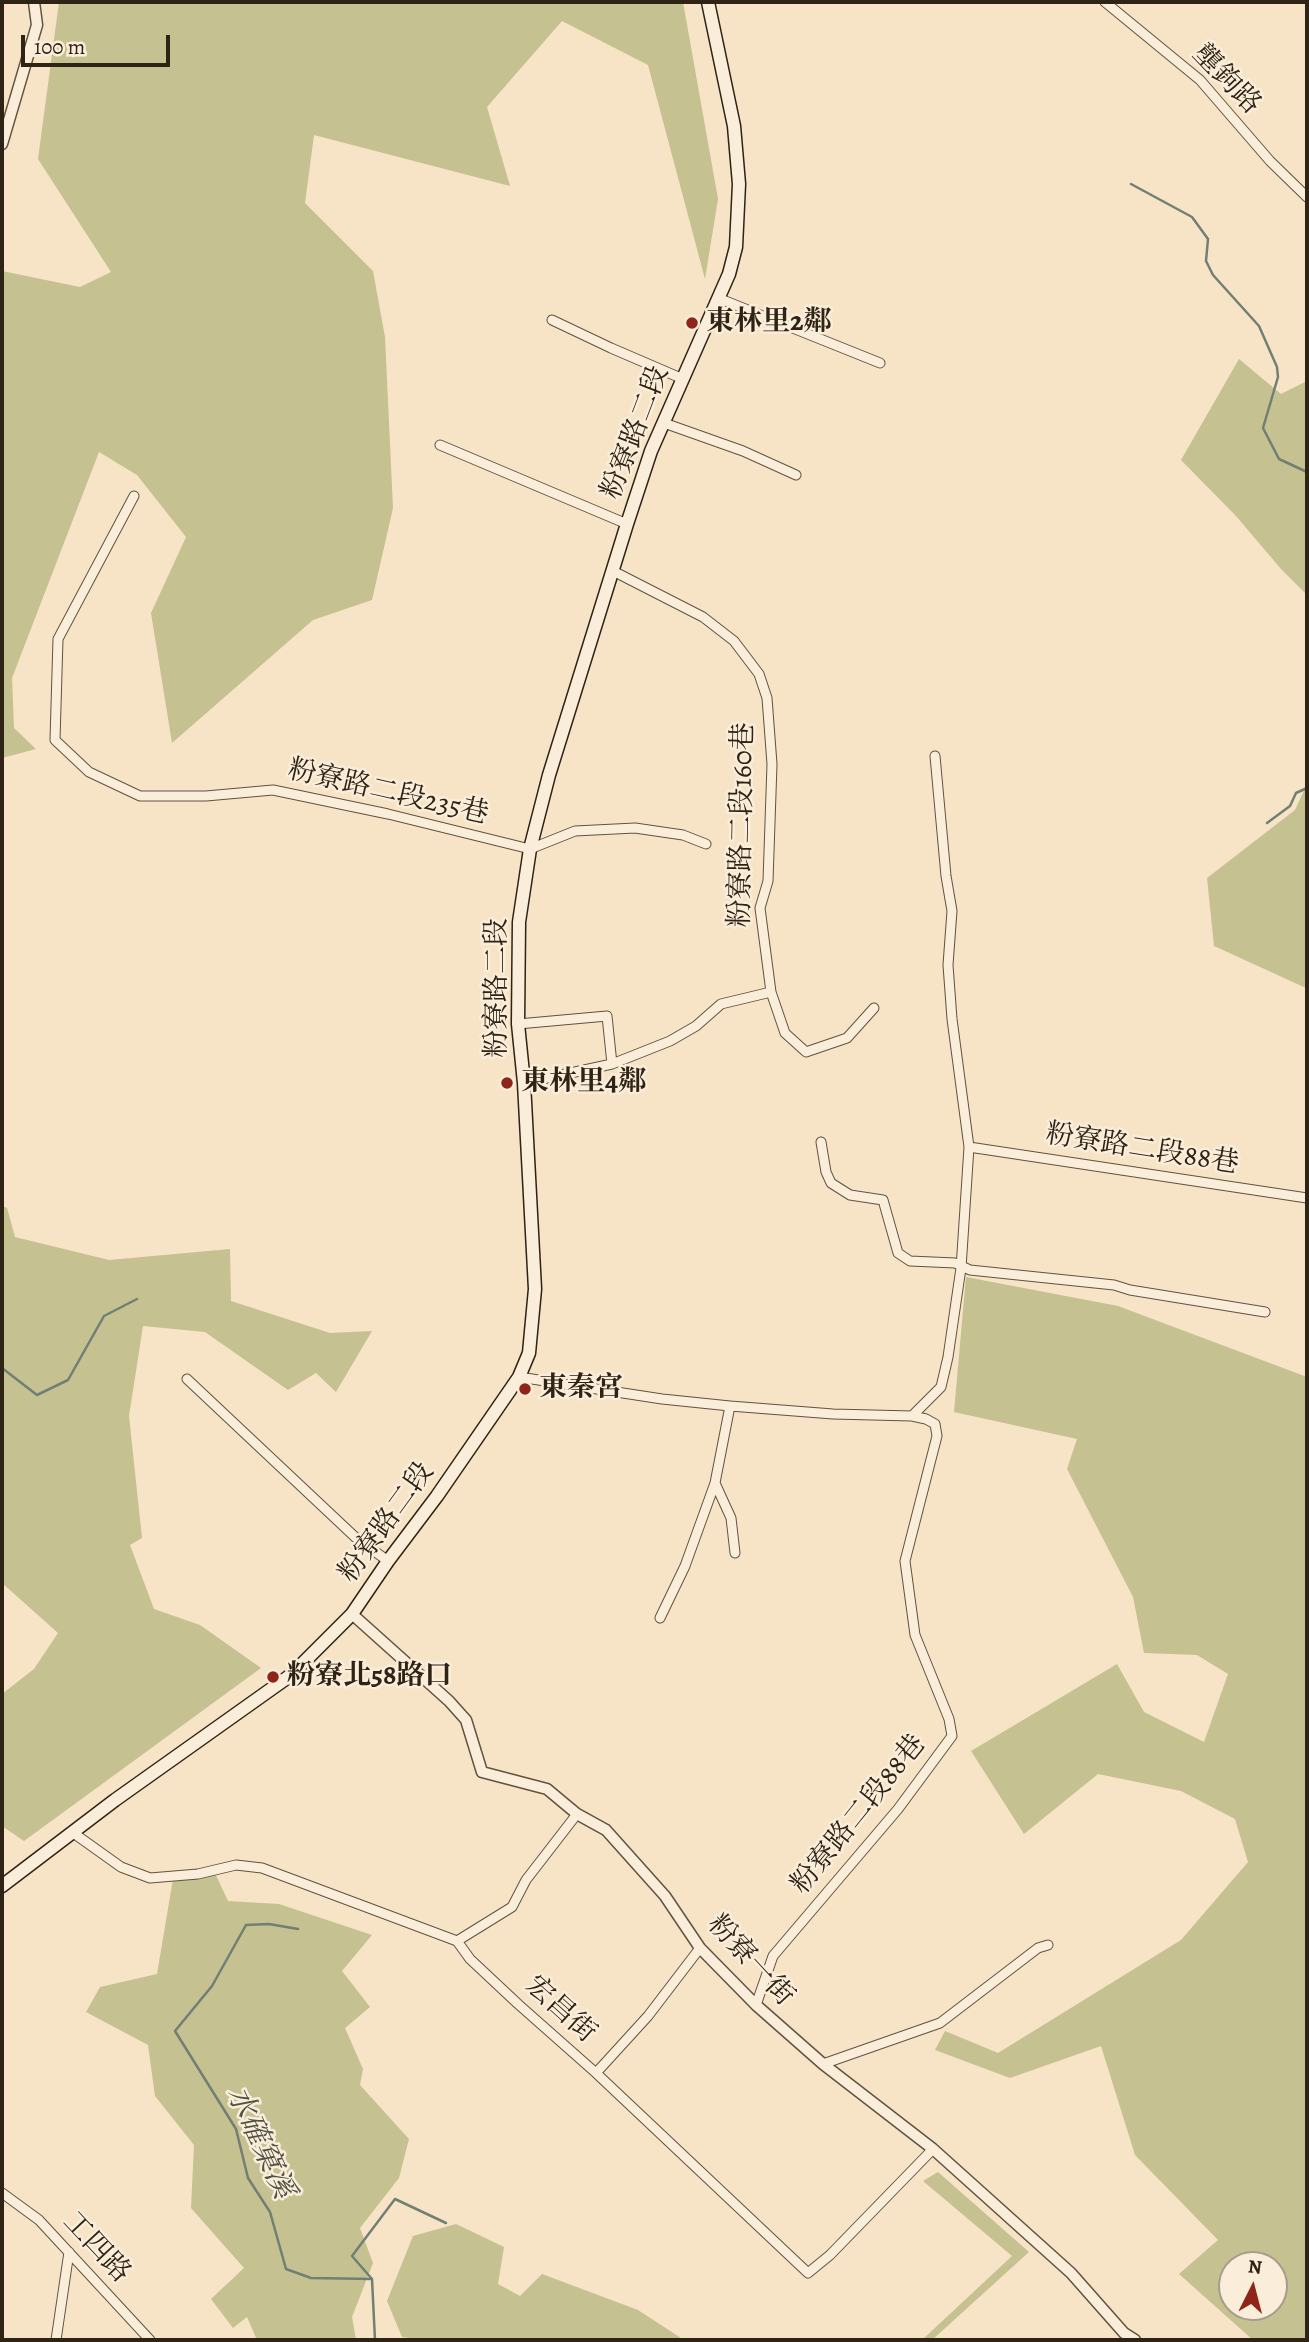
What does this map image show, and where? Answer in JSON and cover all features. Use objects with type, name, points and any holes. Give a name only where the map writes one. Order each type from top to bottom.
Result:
[{"type":"main road","name":"粉寮路二段","points":[[2,1884],[290,1675],[352,1614],[519,1377],[529,1353],[536,1289],[518,1024],[519,922],[530,849],[549,775],[627,524],[652,451],[729,274],[736,247],[739,184],[734,126],[708,2]]},
{"type":"street","points":[[2,144],[37,25],[34,2]]},
{"type":"street","name":"壟鉤路","points":[[1105,2],[1200,80],[1270,161],[1307,197]]},
{"type":"street","points":[[718,298],[880,363]]},
{"type":"street","points":[[552,320],[683,379]]},
{"type":"street","points":[[664,423],[743,451],[796,475]]},
{"type":"street","points":[[440,445],[627,524]]},
{"type":"street","name":"粉寮路二段235巷","points":[[134,496],[58,639],[55,740],[89,772],[139,796],[206,796],[274,790],[388,814],[530,849]]},
{"type":"street","name":"粉寮路二段160巷","points":[[613,571],[703,617],[734,641],[759,674],[767,698],[772,764],[768,881],[760,908],[771,992],[785,1032],[806,1052],[847,1038],[874,1008]]},
{"type":"street","points":[[519,1377],[662,1399],[730,1406],[833,1414],[912,1416],[941,1387],[961,1268],[969,1147],[952,1019],[948,965],[952,911],[946,876],[935,757]]},
{"type":"street","points":[[530,849],[575,831],[635,828],[683,835],[706,844]]},
{"type":"street","points":[[524,1083],[612,1063],[678,1036],[696,1026],[721,1004],[771,992]]},
{"type":"street","points":[[518,1024],[607,1016],[612,1063]]},
{"type":"street","points":[[821,1142],[826,1172],[831,1183],[850,1195],[883,1200],[898,1253],[910,1261],[955,1263],[970,1270],[1114,1285],[1130,1290],[1265,1312]]},
{"type":"street","name":"粉寮路二段88巷","points":[[969,1147],[1307,1198]]},
{"type":"street","points":[[187,1379],[355,1537],[388,1561]]},
{"type":"street","points":[[660,1618],[685,1566],[715,1483],[730,1406]]},
{"type":"street","name":"粉寮路二段88巷","points":[[756,2005],[773,1956],[898,1809],[952,1736],[949,1719],[915,1635],[910,1610],[905,1561],[937,1436],[935,1424],[912,1416]]},
{"type":"street","points":[[715,1483],[732,1518],[735,1553]]},
{"type":"street","name":"粉寮一街","points":[[352,1614],[449,1701],[466,1720],[482,1772],[547,1789],[576,1814],[606,1830],[665,1895],[700,1948],[756,2005],[823,2064],[933,2149],[1071,2273],[1124,2333],[1135,2340]]},
{"type":"street","points":[[457,1941],[512,1907],[526,1880],[576,1814]]},
{"type":"street","name":"宏昌街","points":[[72,1832],[121,1867],[150,1878],[198,1874],[236,1865],[262,1868],[457,1941],[470,1959],[596,2073],[808,2273],[831,2255],[933,2149]]},
{"type":"street","points":[[823,2064],[940,2023],[1038,1948],[1048,1945]]},
{"type":"street","points":[[596,2073],[648,2016],[700,1948]]},
{"type":"street","name":"工四路","points":[[2,2193],[39,2220],[150,2340]]},
{"type":"street","points":[[56,2340],[69,2252]]},
{"type":"shaded area","points":[[59,2],[683,2],[718,199],[705,279],[648,65],[562,21],[487,107],[510,186],[314,135],[305,203],[373,271],[385,337],[393,508],[372,600],[313,620],[172,743],[151,613],[186,537],[137,475],[99,452],[12,678],[14,728],[36,749],[2,758],[2,271],[80,287],[111,272],[38,159]]},
{"type":"shaded area","points":[[1239,359],[1281,394],[1307,381],[1307,595],[1181,460]]},
{"type":"shaded area","points":[[1307,784],[1306,988],[1214,946],[1207,878],[1295,810]]},
{"type":"shaded area","points":[[2,1206],[7,1208],[15,1237],[109,1260],[230,1249],[231,1301],[330,1333],[372,1331],[336,1392],[316,1373],[288,1390],[205,1332],[143,1326],[129,1416],[142,1538],[130,1545],[154,1609],[200,1625],[261,1668],[24,1841],[2,1826],[2,1694],[34,1669],[58,1633],[2,1583]]},
{"type":"shaded area","points":[[966,1277],[1118,1306],[1307,1377],[1307,2340],[1253,2340],[1232,2321],[1288,2321],[1288,2251],[1218,2251],[1218,2309],[1179,2274],[1218,2240],[1135,2155],[1101,2046],[1010,2078],[935,2050],[945,2031],[998,2053],[1181,1940],[1248,1862],[1235,1819],[1181,1791],[1098,1774],[1024,1834],[971,1751],[1117,1664],[1144,1712],[1204,1742],[1228,1674],[1197,1655],[1144,1653],[1133,1597],[1067,1469],[1077,1439],[954,1412]]},
{"type":"shaded area","points":[[214,1871],[228,1901],[279,1904],[372,1935],[342,1971],[370,2007],[345,2028],[363,2069],[360,2085],[409,2139],[399,2178],[360,2228],[373,2263],[352,2317],[356,2340],[257,2340],[247,2317],[233,2328],[211,2299],[244,2268],[191,2208],[194,2145],[155,2096],[148,2045],[86,2012],[100,1987],[157,1974],[174,1873]]},
{"type":"shaded area","points":[[938,2172],[1029,2252],[932,2340],[922,2340],[1012,2256],[923,2181]]},
{"type":"shaded area","points":[[456,2224],[504,2247],[498,2284],[520,2296],[542,2274],[638,2310],[684,2340],[425,2340],[402,2337],[387,2301],[413,2236]]},
{"type":"waterway","points":[[1131,184],[1192,217],[1208,239],[1206,261],[1213,275],[1259,326],[1277,367],[1278,377],[1263,428],[1279,459],[1307,472]]},
{"type":"waterway","points":[[1267,823],[1290,806],[1296,793],[1307,788]]},
{"type":"waterway","points":[[2,1368],[37,1395],[68,1380],[104,1316],[137,1299]]},
{"type":"waterway","name":"水確窠溪","points":[[298,1929],[269,1924],[246,1925],[212,1986],[175,2031],[236,2129],[248,2178],[270,2212],[286,2269],[311,2278],[372,2279]]},
{"type":"waterway","points":[[372,2279],[352,2256],[395,2199],[446,2223]]},
{"type":"waterway","name":"水確窠溪","points":[[372,2279],[375,2340]]},
{"type":"place","name":"東林里2鄰","points":[[692,323]]},
{"type":"place","name":"東林里4鄰","points":[[507,1083]]},
{"type":"place","name":"東秦宮","points":[[525,1389]]},
{"type":"place","name":"粉寮北58路口","points":[[273,1677]]}]
